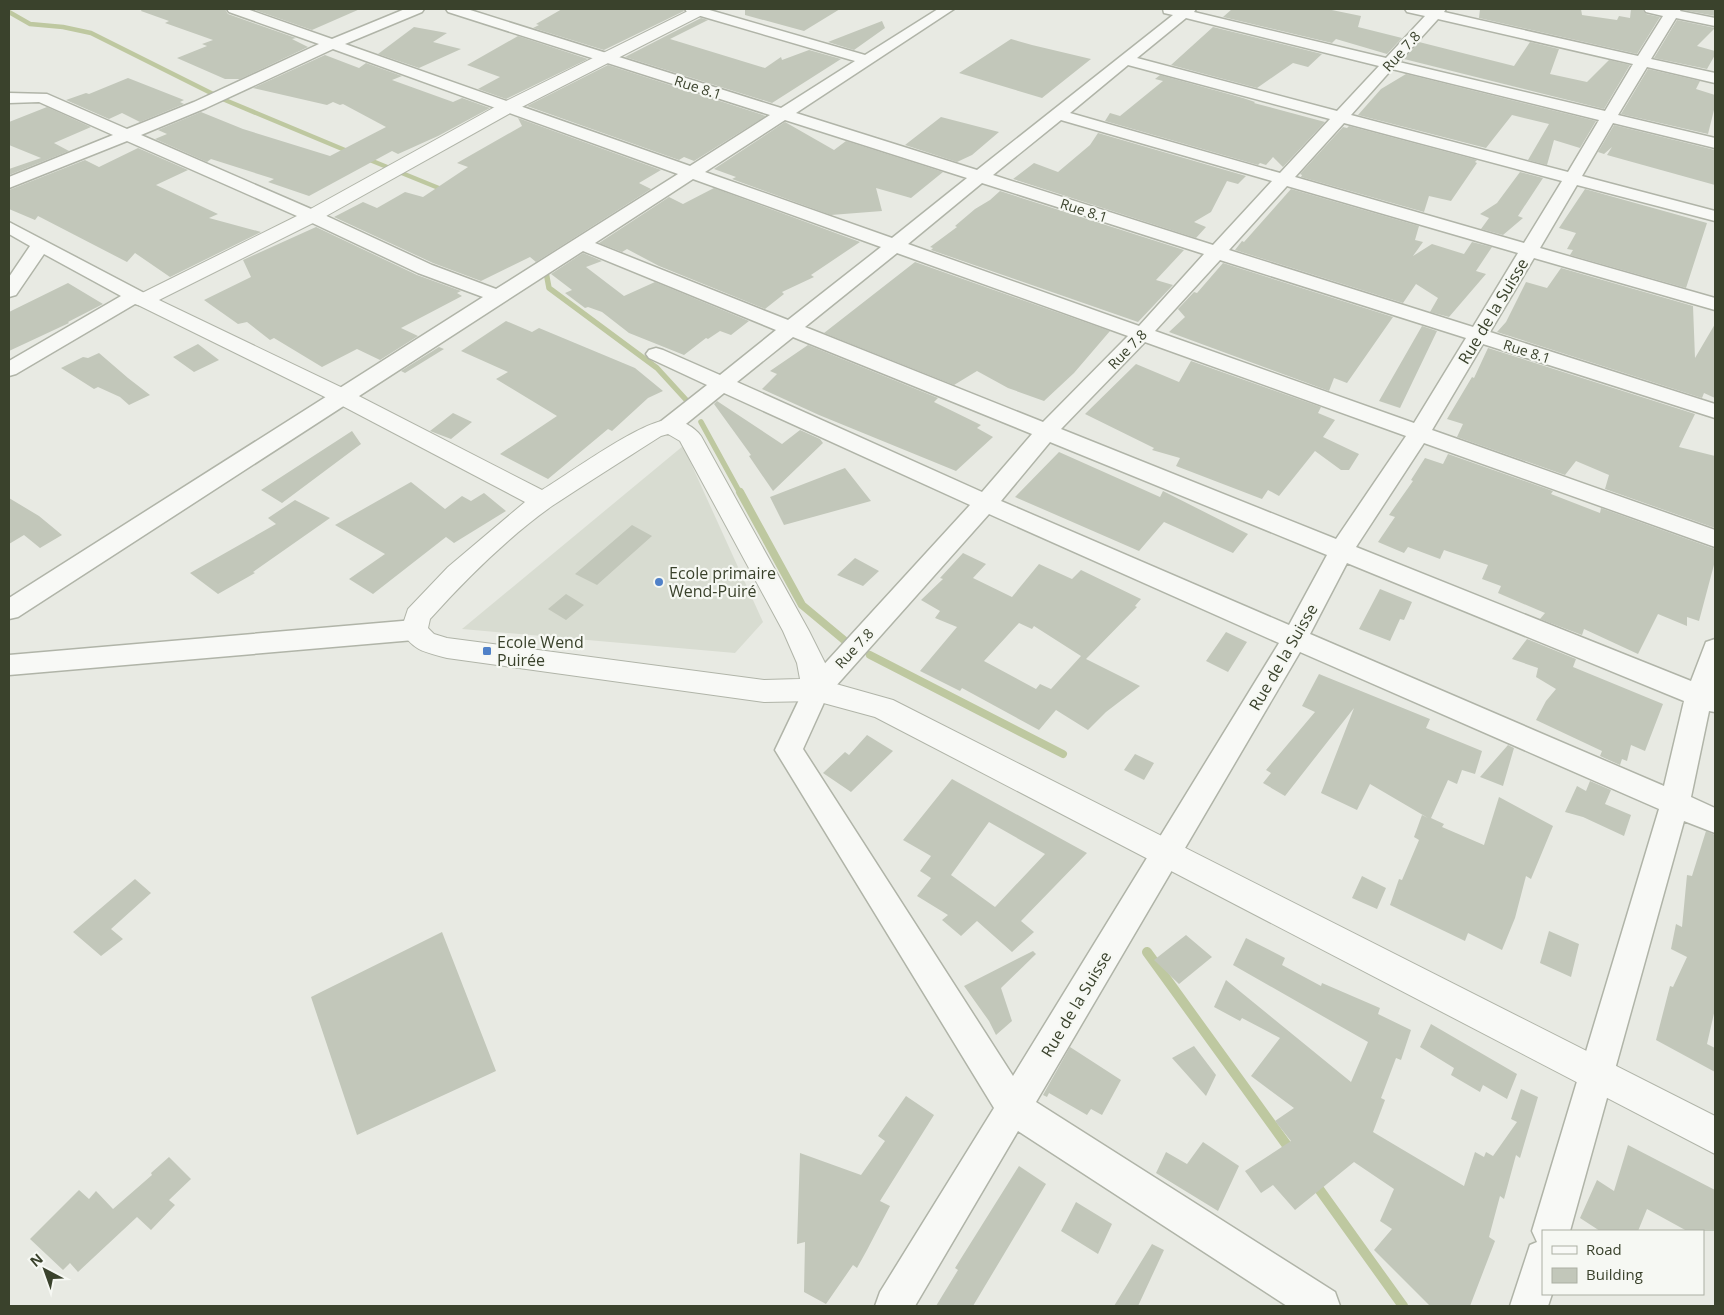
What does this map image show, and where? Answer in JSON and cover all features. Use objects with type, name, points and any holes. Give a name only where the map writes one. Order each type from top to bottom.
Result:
[{"type":"street","points":[[234,9],[1715,539]]},
{"type":"street","points":[[9,184],[200,105],[332,44],[417,9]]},
{"type":"street","name":"Rue 8.1","points":[[453,9],[1715,411]]},
{"type":"street","points":[[9,370],[138,298],[312,216],[508,107],[698,9],[866,60]]},
{"type":"street","points":[[1164,9],[1186,11],[1389,64],[1715,143]]},
{"type":"street","points":[[1412,9],[1437,11],[1715,78]]},
{"type":"street","points":[[9,610],[941,10]]},
{"type":"street","points":[[1666,10],[1715,22]]},
{"type":"street","name":"Rue de la Suisse","points":[[894,1306],[1296,639],[1341,551],[1419,433],[1643,62],[1666,10]]},
{"type":"street","points":[[414,630],[418,616],[443,587],[504,531],[543,501],[635,440],[653,431],[668,427],[722,386],[979,176],[1186,11]]},
{"type":"street","name":"Rue 7.8","points":[[1014,1108],[789,750],[816,690],[986,504],[1046,432],[1142,334],[1437,11]]},
{"type":"street","points":[[1125,60],[1715,216]]},
{"type":"street","points":[[9,98],[41,98],[129,134],[173,156],[312,216],[425,269],[497,296]]},
{"type":"street","points":[[1057,114],[1715,304]]},
{"type":"street","points":[[9,227],[138,298],[341,396],[543,501]]},
{"type":"street","points":[[580,243],[1707,699]]},
{"type":"street","points":[[9,291],[41,244]]},
{"type":"street","points":[[656,354],[722,386],[986,504],[1715,821]]},
{"type":"street","points":[[668,427],[679,429],[689,436],[796,631],[811,663],[816,690]]},
{"type":"street","points":[[414,630],[425,642],[447,648],[764,691],[816,690],[883,708],[1715,1136]]},
{"type":"street","points":[[9,665],[414,630]]},
{"type":"street","points":[[1551,1230],[1707,699],[1715,649]]},
{"type":"street","points":[[1014,1108],[1321,1306]]},
{"type":"street","points":[[1529,1306],[1542,1261]]},
{"type":"shaded area","points":[[683,446],[763,622],[735,653],[462,629]]},
{"type":"building","points":[[142,9],[225,9],[228,14],[296,38],[292,39],[308,47],[240,79],[225,79],[177,58],[207,46],[202,44],[213,40],[165,23],[169,21],[141,11]]},
{"type":"building","points":[[252,9],[360,9],[312,30]]},
{"type":"building","points":[[562,9],[683,9],[684,11],[604,50],[533,28],[539,25],[536,24]]},
{"type":"building","points":[[745,9],[840,9],[804,31],[745,15]]},
{"type":"building","points":[[1232,9],[1327,9],[1361,16],[1358,27],[1402,38],[1387,54],[1336,39],[1332,43],[1223,17]]},
{"type":"building","points":[[1480,9],[1581,9],[1582,15],[1617,20],[1619,16],[1630,18],[1631,9],[1642,9],[1646,14],[1660,17],[1637,54],[1479,18]]},
{"type":"building","points":[[1715,9],[1715,16],[1683,10]]},
{"type":"building","points":[[701,18],[708,20],[670,39],[765,68],[781,57],[782,60],[809,50],[841,59],[772,103],[625,57]]},
{"type":"building","points":[[1677,20],[1715,28],[1697,46],[1715,51],[1715,55],[1707,69],[1654,58]]},
{"type":"building","points":[[882,21],[885,28],[854,50],[828,42]]},
{"type":"building","points":[[414,27],[447,33],[433,42],[461,49],[419,68],[378,54]]},
{"type":"building","points":[[1213,27],[1322,54],[1308,67],[1293,63],[1257,88],[1171,65]]},
{"type":"building","points":[[518,36],[588,59],[506,99],[478,89],[500,77],[467,65]]},
{"type":"building","points":[[1011,39],[1091,59],[1042,98],[959,73]]},
{"type":"building","points":[[1419,42],[1514,66],[1530,42],[1559,49],[1550,74],[1587,82],[1609,60],[1630,65],[1604,109],[1404,59]]},
{"type":"building","points":[[325,55],[359,68],[366,63],[402,76],[392,80],[453,102],[462,98],[490,108],[438,136],[398,154],[392,151],[309,196],[268,182],[274,179],[211,159],[207,162],[155,139],[167,134],[158,130],[201,112],[243,129],[330,156],[386,127],[343,104],[340,105],[333,102],[327,105],[253,88]]},
{"type":"building","points":[[608,65],[766,116],[694,161],[684,157],[679,160],[527,106]]},
{"type":"building","points":[[1648,69],[1700,81],[1696,89],[1715,95],[1715,106],[1708,134],[1621,114]]},
{"type":"building","points":[[1406,74],[1596,121],[1580,148],[1554,140],[1547,165],[1528,160],[1549,124],[1512,115],[1486,148],[1358,115],[1381,89]]},
{"type":"building","points":[[1160,75],[1325,122],[1283,167],[1273,157],[1266,165],[1260,163],[1258,165],[1105,121],[1110,113],[1120,116],[1163,81],[1155,79]]},
{"type":"building","points":[[128,78],[184,100],[180,102],[184,104],[140,122],[122,113],[109,119],[66,100],[86,93],[89,94]]},
{"type":"building","points":[[47,107],[91,127],[54,143],[69,151],[9,175],[9,169],[41,158],[9,145],[9,122]]},
{"type":"building","points":[[941,117],[999,132],[972,155],[957,162],[905,145]]},
{"type":"building","points":[[518,118],[661,170],[639,183],[651,189],[536,262],[530,257],[481,281],[433,263],[334,217],[363,202],[377,208],[405,192],[423,197],[468,167],[457,163],[522,126]]},
{"type":"building","points":[[785,122],[834,150],[846,141],[943,172],[911,198],[876,188],[882,211],[831,215],[732,179],[736,177],[714,169]]},
{"type":"building","points":[[1614,125],[1715,150],[1715,185],[1607,155],[1612,147],[1604,154],[1598,152]]},
{"type":"building","points":[[1349,126],[1477,160],[1475,162],[1477,163],[1451,201],[1429,196],[1424,212],[1301,177],[1302,175],[1300,174],[1343,127],[1347,128]]},
{"type":"building","points":[[1098,133],[1246,176],[1238,184],[1227,181],[1211,212],[1194,222],[1206,227],[1196,238],[1013,179],[1034,163],[1058,172],[1090,145]]},
{"type":"building","points":[[138,148],[188,170],[156,185],[218,214],[209,218],[261,232],[170,277],[135,253],[127,262],[38,216],[35,220],[9,209],[9,190],[85,160],[99,167]]},
{"type":"building","points":[[1520,172],[1543,178],[1518,216],[1523,218],[1503,235],[1481,229],[1489,218],[1480,214],[1497,203]]},
{"type":"building","points":[[714,188],[860,242],[811,275],[814,277],[782,292],[784,294],[765,309],[659,266],[627,249],[622,252],[599,243],[669,197],[683,204]]},
{"type":"building","points":[[1291,189],[1419,226],[1415,240],[1423,242],[1413,256],[1432,244],[1464,254],[1472,242],[1492,247],[1476,271],[1486,274],[1449,317],[1430,312],[1438,298],[1416,284],[1403,303],[1235,250]]},
{"type":"building","points":[[1585,189],[1707,223],[1686,288],[1570,255],[1573,250],[1567,249],[1576,233],[1559,228]]},
{"type":"building","points":[[1000,191],[1184,250],[1156,280],[1173,285],[1138,322],[931,250],[933,248],[930,247],[957,227],[955,226],[975,209]]},
{"type":"building","points":[[316,227],[417,275],[461,291],[457,293],[462,296],[401,328],[418,336],[380,360],[357,349],[322,367],[274,338],[270,340],[247,322],[238,324],[204,300],[251,277],[243,260]]},
{"type":"building","points":[[583,253],[602,261],[586,267],[624,296],[655,282],[749,321],[731,335],[720,331],[708,339],[706,338],[684,355],[629,333],[602,312],[588,307],[585,308],[565,293],[572,290],[551,274]]},
{"type":"building","points":[[915,262],[1110,331],[1074,373],[1044,401],[1008,388],[977,371],[954,385],[824,333]]},
{"type":"building","points":[[1223,263],[1393,317],[1347,383],[1334,378],[1329,391],[1169,332],[1185,317],[1178,309],[1194,292],[1197,293]]},
{"type":"building","points":[[1561,268],[1693,306],[1695,358],[1715,324],[1715,398],[1704,393],[1702,398],[1497,332],[1506,322],[1526,282],[1547,288]]},
{"type":"building","points":[[68,283],[103,304],[69,323],[9,351],[9,312]]},
{"type":"building","points":[[506,321],[532,332],[539,328],[635,368],[663,391],[648,398],[612,431],[608,429],[548,479],[500,454],[557,416],[496,379],[508,372],[461,351]]},
{"type":"building","points":[[1422,326],[1437,331],[1400,408],[1379,401]]},
{"type":"building","points":[[198,344],[219,360],[194,372],[173,357]]},
{"type":"building","points":[[808,345],[938,398],[934,402],[981,425],[977,428],[993,437],[956,471],[819,415],[762,389],[777,374],[770,371]]},
{"type":"building","points":[[439,347],[444,349],[405,373],[401,371]]},
{"type":"building","points":[[1488,348],[1695,414],[1679,447],[1715,456],[1715,528],[1605,489],[1609,475],[1576,461],[1565,475],[1457,437],[1463,424],[1447,419],[1472,377],[1474,378]]},
{"type":"building","points":[[99,353],[150,395],[129,405],[120,397],[98,387],[94,389],[61,368],[83,357],[88,358]]},
{"type":"building","points":[[1191,361],[1321,407],[1318,413],[1335,420],[1323,437],[1359,454],[1349,470],[1341,470],[1315,451],[1279,496],[1268,490],[1262,499],[1176,466],[1180,458],[1152,450],[1154,448],[1085,414],[1136,364],[1179,382]]},
{"type":"building","points":[[717,401],[782,444],[800,430],[820,439],[823,443],[773,491],[749,456],[751,455],[714,404]]},
{"type":"building","points":[[453,413],[472,422],[451,439],[430,431]]},
{"type":"building","points":[[352,431],[361,444],[282,503],[261,490]]},
{"type":"building","points":[[1059,452],[1160,497],[1163,491],[1248,534],[1233,553],[1164,522],[1139,551],[1015,497]]},
{"type":"building","points":[[1448,454],[1553,491],[1551,494],[1600,513],[1601,508],[1715,549],[1715,561],[1699,621],[1687,617],[1687,626],[1658,614],[1638,654],[1584,629],[1582,635],[1540,619],[1545,613],[1498,593],[1501,586],[1482,579],[1488,565],[1444,550],[1440,559],[1408,547],[1404,553],[1378,542],[1395,517],[1389,515],[1413,481],[1411,480],[1425,458],[1443,464]]},
{"type":"building","points":[[845,468],[871,501],[784,525],[770,497]]},
{"type":"building","points":[[411,482],[445,509],[462,496],[471,501],[484,493],[506,511],[454,543],[446,537],[373,594],[349,579],[385,554],[335,525]]},
{"type":"building","points":[[9,498],[39,516],[62,535],[40,548],[24,535],[9,544]]},
{"type":"building","points":[[295,500],[330,518],[253,572],[255,573],[218,594],[190,573],[276,524],[268,518]]},
{"type":"building","points":[[632,525],[652,536],[597,585],[575,574]]},
{"type":"building","points":[[963,553],[986,564],[973,578],[1012,597],[1039,564],[1072,579],[1081,570],[1141,599],[1135,606],[1137,607],[1086,659],[1140,686],[1106,712],[1088,730],[1056,710],[1039,730],[962,688],[960,691],[920,671],[957,627],[935,618],[940,611],[921,600],[943,579],[940,578]],"holes":[[[1019,623],[1032,629],[1034,626],[1081,656],[1051,689],[1040,684],[1036,689],[984,661]]]},
{"type":"building","points":[[855,558],[879,571],[863,586],[837,575]]},
{"type":"building","points":[[1380,589],[1412,602],[1404,620],[1400,619],[1390,641],[1359,629]]},
{"type":"building","points":[[566,594],[584,605],[566,620],[548,609]]},
{"type":"building","points":[[1226,632],[1247,642],[1228,672],[1206,661]]},
{"type":"building","points":[[1527,639],[1576,659],[1573,667],[1663,704],[1645,751],[1631,745],[1627,761],[1622,759],[1620,765],[1600,756],[1602,751],[1536,720],[1546,701],[1556,689],[1536,677],[1538,668],[1512,659]]},
{"type":"building","points":[[1319,674],[1430,719],[1426,728],[1482,751],[1475,774],[1462,770],[1457,784],[1448,780],[1431,818],[1444,824],[1442,827],[1484,845],[1499,797],[1553,826],[1531,879],[1526,876],[1515,918],[1502,950],[1468,933],[1465,941],[1390,905],[1399,879],[1402,880],[1419,840],[1414,837],[1422,815],[1428,818],[1370,784],[1357,810],[1321,793],[1354,708],[1285,796],[1263,783],[1271,773],[1266,770],[1315,712],[1302,706]]},
{"type":"building","points":[[867,735],[893,751],[851,792],[823,773],[845,752],[849,755]]},
{"type":"building","points":[[1508,745],[1514,748],[1503,786],[1480,777]]},
{"type":"building","points":[[1135,754],[1154,763],[1144,780],[1124,770]]},
{"type":"building","points":[[952,779],[1087,853],[1021,921],[1034,932],[1012,952],[977,921],[961,936],[942,920],[948,915],[917,896],[931,878],[920,871],[931,856],[903,840]],"holes":[[[989,822],[1045,854],[995,907],[951,875]]]},
{"type":"building","points":[[1590,781],[1611,790],[1605,804],[1631,815],[1624,836],[1583,817],[1565,812],[1577,786],[1586,791]]},
{"type":"building","points":[[1706,831],[1715,835],[1715,1009],[1707,1044],[1715,1048],[1715,1072],[1656,1040],[1670,986],[1673,987],[1687,957],[1671,949],[1676,924],[1682,927],[1687,875],[1692,876]]},
{"type":"building","points":[[1362,876],[1386,888],[1377,909],[1352,898]]},
{"type":"building","points":[[135,879],[151,893],[111,929],[123,939],[101,956],[73,932]]},
{"type":"building","points":[[1549,931],[1579,944],[1571,977],[1540,963]]},
{"type":"building","points":[[442,932],[496,1071],[357,1135],[311,997]]},
{"type":"building","points":[[1186,935],[1212,957],[1179,984],[1154,960]]},
{"type":"building","points":[[1246,938],[1285,958],[1282,965],[1321,986],[1322,983],[1380,1008],[1378,1014],[1411,1030],[1401,1060],[1396,1058],[1381,1098],[1385,1100],[1373,1132],[1464,1186],[1475,1152],[1484,1157],[1486,1152],[1493,1156],[1517,1122],[1511,1119],[1521,1089],[1538,1097],[1520,1158],[1516,1155],[1504,1199],[1500,1196],[1489,1237],[1495,1241],[1470,1306],[1430,1306],[1374,1250],[1392,1229],[1380,1221],[1394,1189],[1354,1162],[1295,1210],[1273,1185],[1261,1193],[1245,1171],[1291,1141],[1275,1121],[1294,1108],[1251,1076],[1280,1038],[1242,1018],[1240,1021],[1214,1007],[1226,980],[1351,1082],[1368,1042],[1233,965]]},
{"type":"building","points":[[1033,951],[1036,954],[1001,988],[1012,1021],[996,1035],[989,1021],[964,986]]},
{"type":"building","points":[[1431,1024],[1517,1074],[1507,1099],[1483,1085],[1480,1092],[1451,1075],[1454,1068],[1420,1047]]},
{"type":"building","points":[[1194,1046],[1216,1075],[1206,1096],[1172,1058]]},
{"type":"building","points":[[1070,1047],[1121,1080],[1102,1115],[1091,1109],[1087,1115],[1049,1093],[1047,1097],[1043,1095]]},
{"type":"building","points":[[906,1096],[934,1115],[880,1201],[890,1206],[857,1268],[853,1265],[826,1304],[804,1292],[805,1242],[797,1244],[800,1153],[861,1175],[885,1141],[878,1136]]},
{"type":"building","points":[[1203,1142],[1239,1166],[1218,1211],[1156,1173],[1166,1152],[1187,1164]]},
{"type":"building","points":[[1628,1145],[1715,1190],[1715,1231],[1685,1230],[1647,1209],[1638,1230],[1598,1230],[1580,1218],[1597,1180],[1614,1191]]},
{"type":"building","points":[[169,1157],[191,1179],[169,1200],[175,1205],[151,1230],[137,1217],[78,1272],[70,1263],[63,1270],[30,1239],[79,1190],[89,1199],[96,1191],[113,1209],[152,1175],[151,1173]]},
{"type":"building","points":[[1019,1166],[1046,1184],[973,1306],[936,1306],[958,1270],[955,1268]]},
{"type":"building","points":[[1076,1202],[1112,1224],[1098,1254],[1061,1231]]},
{"type":"building","points":[[1152,1244],[1164,1250],[1138,1306],[1114,1306]]},
{"type":"waterway","points":[[9,12],[30,24],[63,27],[91,33],[225,100],[352,153]]},
{"type":"waterway","points":[[365,158],[446,191]]},
{"type":"waterway","points":[[546,272],[549,288],[657,368],[689,403]]},
{"type":"waterway","points":[[701,422],[740,493]]},
{"type":"waterway","points":[[740,492],[802,605],[844,640]]},
{"type":"waterway","points":[[870,655],[1063,754]]},
{"type":"waterway","points":[[1147,952],[1291,1151]]},
{"type":"waterway","points":[[1314,1182],[1403,1306]]},
{"type":"place","name":"Ecole primaire Wend-Puiré","points":[[659,582]]},
{"type":"place","name":"Ecole Wend Puirée","points":[[487,651]]}]
